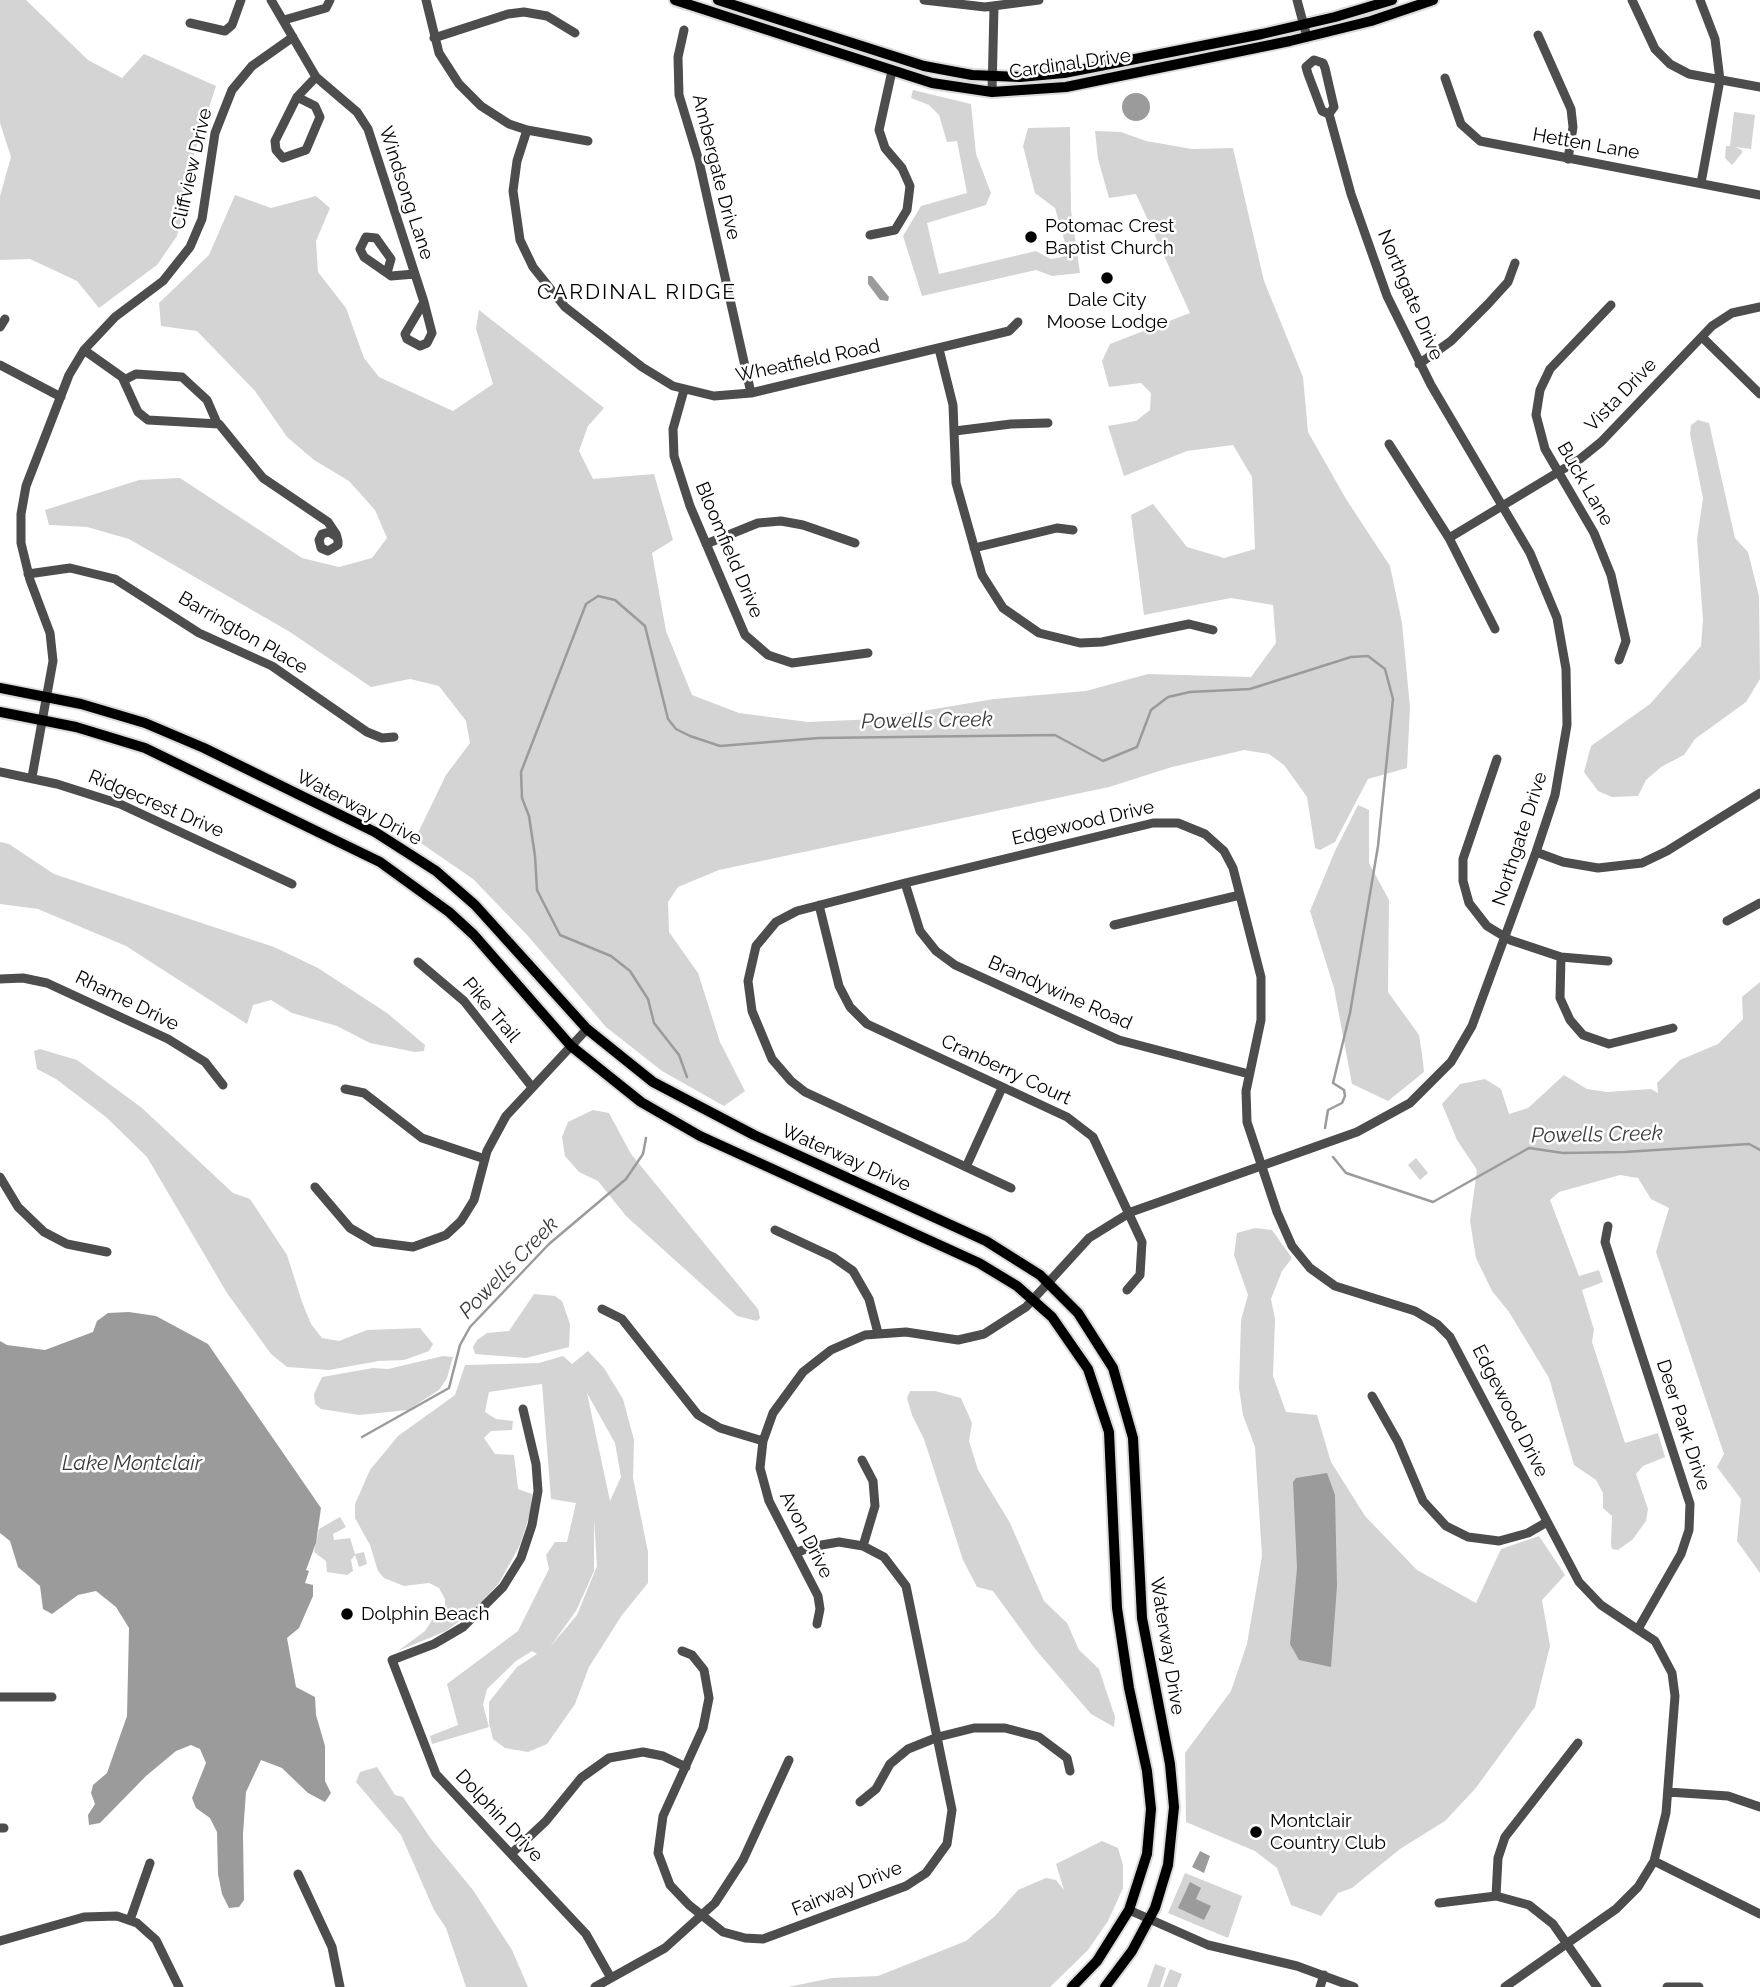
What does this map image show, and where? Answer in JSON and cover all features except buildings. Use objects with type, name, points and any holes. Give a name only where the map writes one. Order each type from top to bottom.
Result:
[{"type":"main road","name":"Cardinal Drive","points":[[675,0],[932,83],[992,92],[1075,85],[1307,37],[1371,21],[1433,0]]},
{"type":"main road","name":"Cardinal Drive","points":[[718,0],[912,63],[993,77],[1064,73],[1304,25],[1392,0]]},
{"type":"main road","name":"Waterway Drive","points":[[0,688],[119,715],[175,735],[350,819],[412,855],[454,886],[494,923],[587,1029],[629,1065],[680,1098],[986,1241],[1048,1282],[1091,1330],[1112,1368],[1133,1438],[1142,1618],[1170,1764],[1174,1807],[1168,1865],[1150,1919],[1132,1951],[1105,1987]]},
{"type":"main road","name":"Waterway Drive","points":[[0,712],[114,737],[169,758],[380,862],[433,898],[474,935],[571,1046],[612,1081],[670,1120],[979,1263],[1033,1298],[1068,1336],[1095,1385],[1109,1432],[1117,1608],[1129,1688],[1147,1771],[1151,1809],[1147,1854],[1129,1910],[1097,1961],[1072,1987]]},
{"type":"main road","points":[[1113,1493],[1137,1492]]},
{"type":"street","points":[[190,23],[225,31],[232,25],[241,0]]},
{"type":"street","name":"Windsong Lane","points":[[271,0],[316,77],[357,112],[368,129],[424,302]]},
{"type":"street","points":[[284,20],[326,8],[330,0]]},
{"type":"street","points":[[426,0],[434,38],[448,69],[468,95],[494,116],[527,130],[588,141]]},
{"type":"street","points":[[924,0],[994,7],[1039,0]]},
{"type":"street","points":[[1297,0],[1307,37]]},
{"type":"street","points":[[1632,0],[1650,40],[1662,57],[1679,70],[1760,87]]},
{"type":"street","points":[[1700,0],[1715,39],[1720,80],[1701,183]]},
{"type":"street","points":[[992,92],[994,7]]},
{"type":"street","points":[[434,38],[524,12],[547,16],[575,33]]},
{"type":"street","name":"Ambergate Drive","points":[[684,30],[678,57],[679,96],[699,161],[751,393]]},
{"type":"street","points":[[1538,35],[1571,108],[1573,127],[1568,159]]},
{"type":"street","name":"Cliffview Drive","points":[[33,777],[48,697],[52,647],[28,574],[20,530],[23,499],[61,397],[84,350],[103,328],[163,281],[181,260],[202,219],[215,134],[225,104],[252,65],[293,37]]},
{"type":"street","name":"Northgate Drive","points":[[1314,60],[1324,63],[1334,107],[1329,114],[1322,111],[1306,68],[1314,60]]},
{"type":"street","points":[[870,235],[895,230],[907,210],[910,186],[902,168],[884,148],[879,130],[892,71]]},
{"type":"street","points":[[297,97],[315,106],[320,117],[306,150],[283,158],[275,150],[275,141],[297,97],[316,77]]},
{"type":"street","name":"Hetten Lane","points":[[1445,78],[1457,116],[1473,137],[1487,144],[1760,195]]},
{"type":"street","name":"Northgate Drive","points":[[1048,1282],[1089,1238],[1131,1212],[1371,1126],[1394,1114],[1424,1091],[1451,1062],[1472,1026],[1555,795],[1564,750],[1566,669],[1550,596],[1530,553],[1419,364],[1371,256],[1329,114]]},
{"type":"street","name":"Wheatfield Road","points":[[527,130],[517,161],[513,191],[520,240],[533,267],[565,307],[642,367],[684,390],[715,396],[751,393],[1009,331],[1018,321]]},
{"type":"street","points":[[1419,364],[1451,341],[1488,304],[1507,282],[1515,263]]},
{"type":"street","points":[[387,273],[399,277],[415,275]]},
{"type":"street","name":"Buck Lane","points":[[1611,305],[1555,363],[1540,390],[1537,425],[1545,449],[1594,533],[1611,575],[1626,641],[1619,660]]},
{"type":"street","name":"Vista Drive","points":[[1449,538],[1559,473],[1601,442],[1702,337],[1732,313],[1760,307]]},
{"type":"street","points":[[1702,337],[1760,394]]},
{"type":"street","points":[[939,349],[953,405],[956,483],[987,587],[1003,608],[1026,627],[1049,637],[1094,643],[1189,624],[1213,630]]},
{"type":"street","points":[[84,350],[124,380],[138,412],[148,420],[202,425],[217,423]]},
{"type":"street","points":[[0,365],[61,397]]},
{"type":"street","points":[[124,380],[136,374],[182,377],[207,400],[217,423],[263,478],[319,513],[337,537]]},
{"type":"street","name":"Bloomfield Drive","points":[[684,390],[673,429],[674,456],[739,625],[759,649],[779,660],[798,663],[868,653]]},
{"type":"street","points":[[955,431],[1011,424],[1048,424]]},
{"type":"street","points":[[1389,444],[1449,538],[1495,629]]},
{"type":"street","points":[[706,544],[758,523],[781,520],[855,543]]},
{"type":"street","points":[[974,548],[1057,528],[1073,530]]},
{"type":"street","name":"Barrington Place","points":[[28,574],[70,568],[115,579],[199,633],[272,666],[367,733],[394,737]]},
{"type":"street","points":[[1497,759],[1462,870],[1465,892],[1475,913],[1505,938],[1561,957],[1608,961]]},
{"type":"street","name":"Ridgecrest Drive","points":[[0,772],[33,777],[120,804],[292,884]]},
{"type":"street","points":[[1536,852],[1563,862],[1598,868],[1642,863],[1667,852],[1760,793]]},
{"type":"street","name":"Edgewood Drive","points":[[1011,1188],[805,1092],[772,1059],[752,1011],[748,981],[752,957],[761,939],[776,922],[797,911],[1140,825],[1167,822],[1190,827],[1215,842],[1229,859],[1240,895],[1262,993],[1261,1020],[1249,1074],[1247,1122],[1284,1229],[1310,1268],[1348,1291],[1415,1311],[1450,1336],[1571,1568],[1590,1594],[1661,1649],[1675,1685],[1668,1793],[1662,1839],[1654,1861],[1627,1899],[1505,1987]]},
{"type":"street","name":"Brandywine Road","points":[[905,883],[920,931],[936,951],[955,965],[1119,1040],[1249,1074]]},
{"type":"street","points":[[1114,925],[1240,895]]},
{"type":"street","points":[[1727,921],[1760,903]]},
{"type":"street","name":"Cranberry Court","points":[[819,905],[839,986],[858,1016],[877,1030],[1067,1117],[1084,1129],[1102,1151],[1131,1212],[1144,1253],[1140,1275],[1127,1290]]},
{"type":"street","points":[[1561,957],[1560,998],[1570,1020],[1583,1035],[1609,1045],[1673,1028]]},
{"type":"street","name":"Pike Trail","points":[[418,962],[464,1001],[532,1087]]},
{"type":"street","name":"Rhame Drive","points":[[0,979],[23,978],[47,983],[144,1028],[205,1062],[223,1085]]},
{"type":"street","points":[[315,1187],[349,1228],[360,1235],[389,1246],[414,1247],[436,1241],[461,1221],[474,1200],[485,1158],[506,1116],[587,1029]]},
{"type":"street","points":[[966,1167],[1002,1088]]},
{"type":"street","points":[[345,1089],[364,1094],[422,1139],[485,1158]]},
{"type":"street","points":[[0,1177],[18,1207],[44,1232],[67,1244],[107,1252]]},
{"type":"street","name":"Deer Park Drive","points":[[1608,1226],[1605,1242],[1690,1504],[1689,1530],[1681,1554],[1638,1629]]},
{"type":"street","points":[[775,1230],[833,1257],[853,1271],[869,1299],[878,1333]]},
{"type":"street","name":"Avon Drive","points":[[817,1624],[818,1596],[765,1492],[760,1468],[763,1441],[776,1407],[803,1372],[840,1345],[878,1333],[906,1332],[943,1339],[970,1338],[996,1328],[1048,1282]]},
{"type":"street","points":[[602,1309],[622,1319],[679,1395],[698,1415],[720,1428],[763,1441]]},
{"type":"street","points":[[1372,1396],[1398,1442],[1423,1501],[1446,1526],[1468,1537],[1490,1542],[1516,1538],[1547,1522]]},
{"type":"street","name":"Dolphin Drive","points":[[523,1409],[536,1464],[538,1491],[532,1525],[521,1558],[503,1587],[477,1616],[441,1641],[392,1660],[436,1774],[586,1934],[611,1978]]},
{"type":"street","points":[[796,1553],[831,1543],[863,1546],[875,1506],[873,1481],[862,1460]]},
{"type":"street","name":"Fairway Drive","points":[[682,1651],[699,1662],[709,1684],[703,1728],[663,1816],[658,1853],[670,1885],[702,1917],[734,1936],[763,1939],[917,1881],[942,1854],[952,1822],[951,1803],[906,1587],[884,1557],[863,1546]]},
{"type":"street","points":[[0,1697],[52,1697]]},
{"type":"street","points":[[860,1802],[876,1789],[898,1756],[916,1744],[974,1728],[1019,1730],[1039,1737],[1057,1749],[1069,1763],[1070,1771]]},
{"type":"street","points":[[1496,1896],[1498,1858],[1505,1837],[1578,1743]]},
{"type":"street","points":[[511,1854],[546,1821],[581,1777],[609,1758],[643,1752],[663,1756],[685,1768]]},
{"type":"street","points":[[595,1987],[665,1948],[702,1917],[734,1877],[789,1760]]},
{"type":"street","points":[[1668,1793],[1728,1797],[1760,1806]]},
{"type":"street","points":[[1654,1861],[1760,1914]]},
{"type":"street","points":[[130,1920],[150,1863]]},
{"type":"street","points":[[298,1874],[332,1947],[340,1987]]},
{"type":"street","points":[[1439,1903],[1496,1896],[1519,1900],[1537,1909],[1566,1943],[1597,1987]]},
{"type":"street","points":[[1129,1910],[1230,1952],[1324,1975],[1354,1987]]},
{"type":"street","points":[[0,1941],[93,1915],[130,1920],[156,1940],[179,1987]]},
{"type":"street","points":[[1320,1987],[1324,1975]]},
{"type":"street","points":[[1667,1987],[1699,1987]]},
{"type":"shaded area","points":[[0,0],[26,0],[88,60],[122,78],[144,54],[216,86],[193,157],[188,194],[177,236],[157,265],[99,308],[77,281],[30,259],[0,260],[0,196],[11,157],[0,123]]},
{"type":"shaded area","points":[[913,90],[971,104],[976,154],[991,193],[986,205],[927,223],[939,274],[1036,251],[1051,259],[1062,257],[1066,246],[1055,208],[1035,193],[1023,146],[1028,128],[1070,127],[1071,210],[1080,273],[1052,276],[1036,270],[922,296],[903,236],[921,206],[967,193],[957,141],[947,142],[939,115],[929,105],[911,98]]},
{"type":"shaded area","points":[[1734,112],[1755,115],[1751,149],[1735,147],[1742,150],[1742,153],[1732,165],[1725,158],[1726,146],[1730,146]]},
{"type":"shaded area","points":[[1095,131],[1121,132],[1146,141],[1192,149],[1233,148],[1264,281],[1303,377],[1308,432],[1346,499],[1390,566],[1402,623],[1410,707],[1407,768],[1368,779],[1335,842],[1320,850],[1315,848],[1307,797],[1284,765],[1269,754],[1244,750],[1172,767],[1109,787],[719,870],[678,887],[668,902],[669,932],[698,973],[720,1042],[745,1091],[724,1106],[662,1071],[606,1027],[528,936],[473,879],[415,839],[446,775],[470,743],[466,721],[439,686],[410,679],[371,687],[290,632],[129,539],[87,527],[49,525],[45,510],[139,480],[180,478],[302,558],[339,567],[372,558],[387,538],[375,510],[349,481],[314,460],[287,437],[255,391],[197,331],[161,326],[159,303],[209,255],[235,195],[271,208],[316,196],[330,208],[316,241],[318,272],[346,308],[364,358],[379,377],[453,411],[493,384],[476,329],[479,310],[604,408],[588,426],[579,451],[593,479],[654,474],[673,540],[652,553],[666,631],[692,695],[739,713],[808,722],[875,719],[994,699],[1086,691],[1148,674],[1251,677],[1276,643],[1273,605],[1231,598],[1144,615],[1131,515],[1153,504],[1187,547],[1224,558],[1255,549],[1252,477],[1233,445],[1187,451],[1124,476],[1108,426],[1136,421],[1150,410],[1151,393],[1141,383],[1109,387],[1102,361],[1110,344],[1190,313],[1136,194],[1109,198],[1098,159]]},
{"type":"shaded area","points":[[1698,420],[1709,423],[1735,538],[1748,552],[1759,596],[1760,679],[1746,702],[1695,739],[1684,755],[1661,767],[1646,780],[1638,796],[1612,797],[1598,791],[1584,772],[1591,746],[1650,704],[1701,646],[1703,620],[1697,539],[1703,498],[1690,434],[1691,425]]},
{"type":"shaded area","points":[[1358,805],[1369,810],[1369,863],[1389,900],[1388,992],[1419,1035],[1424,1072],[1388,1101],[1352,1084],[1334,988],[1310,911]]},
{"type":"shaded area","points":[[0,842],[9,844],[54,874],[274,947],[318,968],[387,1013],[425,1045],[424,1051],[415,1052],[370,1043],[337,1026],[292,1013],[271,1000],[253,1005],[247,1024],[126,946],[38,909],[0,904]]},
{"type":"shaded area","points":[[1760,982],[1760,1573],[1737,1541],[1741,1499],[1717,1467],[1724,1454],[1656,1252],[1669,1208],[1651,1199],[1638,1178],[1620,1175],[1559,1192],[1550,1200],[1579,1276],[1599,1270],[1603,1282],[1582,1290],[1594,1330],[1592,1342],[1625,1443],[1658,1433],[1665,1457],[1643,1466],[1636,1474],[1648,1509],[1646,1521],[1633,1539],[1618,1550],[1612,1549],[1612,1516],[1603,1508],[1603,1493],[1596,1480],[1574,1465],[1549,1378],[1509,1312],[1492,1291],[1476,1258],[1470,1221],[1477,1170],[1457,1140],[1442,1104],[1460,1084],[1485,1079],[1501,1089],[1509,1114],[1528,1108],[1564,1075],[1587,1089],[1607,1092],[1651,1089],[1658,1093],[1657,1083],[1680,1060],[1718,1044],[1743,1019],[1742,997]]},
{"type":"shaded area","points":[[40,1049],[77,1060],[142,1108],[233,1193],[250,1199],[287,1255],[311,1324],[322,1338],[339,1341],[367,1330],[420,1328],[433,1344],[429,1351],[404,1360],[379,1361],[329,1370],[287,1367],[271,1354],[227,1293],[147,1157],[106,1117],[56,1079],[37,1069],[34,1051]]},
{"type":"shaded area","points":[[593,1110],[609,1113],[631,1154],[758,1309],[760,1318],[757,1321],[737,1316],[626,1216],[598,1181],[579,1172],[565,1156],[562,1137],[568,1122]]},
{"type":"shaded area","points":[[1416,1158],[1428,1173],[1420,1180],[1408,1165]]},
{"type":"shaded area","name":"Montclair Country Club","points":[[1255,1228],[1272,1230],[1292,1258],[1282,1271],[1271,1299],[1275,1319],[1273,1376],[1286,1412],[1317,1415],[1331,1462],[1365,1516],[1417,1570],[1476,1603],[1501,1549],[1539,1536],[1565,1575],[1542,1600],[1550,1646],[1535,1707],[1475,1789],[1445,1821],[1400,1849],[1352,1888],[1338,1893],[1321,1916],[1291,1905],[1277,1868],[1255,1851],[1186,1822],[1185,1753],[1231,1691],[1247,1644],[1262,1556],[1255,1447],[1243,1415],[1239,1388],[1241,1320],[1248,1295],[1234,1255],[1237,1233]]},
{"type":"shaded area","points":[[534,1294],[555,1296],[562,1301],[570,1324],[569,1347],[526,1358],[475,1354],[473,1347],[477,1340],[487,1333],[509,1331]]},
{"type":"shaded area","points":[[588,1351],[604,1368],[623,1399],[634,1440],[633,1478],[648,1552],[648,1583],[622,1615],[589,1667],[575,1704],[547,1744],[528,1752],[505,1748],[493,1739],[489,1723],[489,1702],[517,1667],[537,1654],[532,1651],[516,1661],[487,1689],[483,1705],[489,1727],[432,1744],[430,1736],[458,1725],[447,1684],[518,1631],[549,1569],[546,1555],[555,1542],[567,1542],[576,1503],[551,1499],[542,1384],[489,1392],[485,1412],[496,1419],[513,1421],[512,1430],[491,1431],[484,1438],[495,1454],[514,1455],[518,1489],[532,1494],[531,1511],[520,1545],[499,1583],[476,1609],[446,1631],[398,1651],[425,1631],[434,1617],[445,1610],[445,1599],[439,1588],[429,1583],[404,1586],[384,1578],[378,1571],[370,1545],[355,1518],[355,1504],[370,1470],[398,1436],[455,1395],[465,1365],[539,1363],[563,1356],[572,1364]],"holes":[[[587,1393],[615,1443],[621,1477],[610,1501]],[[594,1519],[597,1566],[577,1615],[550,1647],[576,1611],[594,1571]]]},
{"type":"shaded area","points":[[443,1356],[453,1357],[447,1378],[439,1390],[408,1410],[359,1415],[321,1409],[315,1404],[314,1394],[322,1377],[373,1368],[388,1369]]},
{"type":"shaded area","points":[[910,1391],[935,1391],[961,1398],[972,1423],[969,1441],[978,1470],[1010,1523],[1044,1601],[1067,1623],[1079,1650],[1099,1669],[1115,1717],[1114,1727],[1091,1714],[1036,1650],[993,1591],[977,1587],[963,1560],[924,1439],[912,1415],[907,1398]]},
{"type":"shaded area","points":[[340,1517],[346,1527],[333,1534],[334,1540],[350,1538],[355,1554],[364,1552],[367,1564],[359,1567],[355,1555],[351,1560],[353,1571],[347,1575],[327,1572],[326,1561],[314,1552],[319,1529]]},
{"type":"shaded area","points":[[377,1767],[395,1795],[403,1797],[431,1839],[473,1890],[512,1950],[528,1987],[466,1987],[446,1928],[434,1910],[401,1835],[356,1782],[360,1772]]},
{"type":"shaded area","points":[[1102,1841],[1118,1848],[1123,1865],[1123,1888],[1108,1921],[1088,1950],[1050,1987],[788,1987],[832,1978],[878,1976],[966,1941],[995,1916],[1018,1890],[1046,1878],[1056,1880],[1064,1890],[1056,1864]]},
{"type":"shaded area","points":[[1185,1873],[1242,1896],[1228,1938],[1168,1913]]},
{"type":"shaded area","points":[[1155,1964],[1166,1968],[1160,1987],[1147,1987]]},
{"type":"shaded area","points":[[1170,1969],[1182,1974],[1177,1987],[1163,1987]]},
{"type":"water","points":[[1136,93],[1146,97],[1150,107],[1146,117],[1136,121],[1126,117],[1122,107],[1126,97]]},
{"type":"water","points":[[868,276],[872,276],[889,297],[888,301],[880,300],[868,284]]},
{"type":"water","name":"Lake Montclair","points":[[129,1312],[156,1316],[208,1344],[321,1508],[316,1543],[306,1570],[309,1571],[305,1583],[313,1585],[313,1596],[299,1628],[287,1638],[296,1687],[315,1697],[316,1715],[325,1746],[325,1781],[331,1793],[325,1802],[308,1793],[282,1768],[261,1760],[246,1792],[243,1834],[244,1900],[239,1907],[229,1908],[222,1894],[218,1874],[217,1832],[210,1818],[196,1808],[192,1798],[206,1763],[200,1749],[191,1745],[176,1751],[146,1776],[100,1823],[89,1825],[88,1815],[95,1804],[91,1793],[93,1785],[107,1773],[127,1716],[129,1628],[116,1607],[96,1591],[78,1595],[52,1614],[43,1609],[40,1586],[18,1567],[10,1541],[0,1533],[0,1341],[7,1345],[45,1350],[93,1332],[97,1321],[108,1313]]},
{"type":"water","points":[[1327,1473],[1335,1495],[1337,1586],[1331,1667],[1299,1660],[1290,1644],[1297,1568],[1293,1482],[1296,1478]]},
{"type":"water","points":[[1200,1851],[1210,1856],[1204,1873],[1192,1867]]},
{"type":"water","points":[[1190,1882],[1201,1888],[1196,1899],[1211,1906],[1204,1920],[1178,1908]]},
{"type":"waterway","name":"Powells Creek","points":[[687,1077],[679,1055],[654,1023],[648,999],[630,971],[611,956],[560,935],[537,890],[535,856],[529,816],[522,798],[521,772],[586,604],[598,596],[615,600],[645,626],[668,719],[676,729],[720,746],[819,738],[1055,735],[1103,761],[1137,747],[1151,710],[1168,697],[1190,692],[1250,689],[1351,657],[1368,656],[1385,669],[1393,699],[1378,846],[1350,1013],[1333,1083],[1344,1090],[1345,1096],[1342,1103],[1328,1110],[1325,1128]]},
{"type":"waterway","name":"Powells Creek","points":[[362,1437],[449,1388],[460,1345],[470,1327],[549,1244],[626,1179],[643,1154],[646,1138]]},
{"type":"waterway","name":"Powells Creek","points":[[1333,1157],[1346,1173],[1433,1202],[1529,1148],[1563,1153],[1625,1152],[1749,1144],[1760,1150]]},
{"type":"place","name":"Potomac Crest Baptist Church","points":[[1031,237]]},
{"type":"place","name":"Dale City Moose Lodge","points":[[1107,278]]},
{"type":"place","name":"Dolphin Beach","points":[[347,1614]]},
{"type":"place","name":"Montclair Country Club","points":[[1256,1832]]},
{"type":"district","name":"CARDINAL RIDGE","points":[[637,293]]}]
